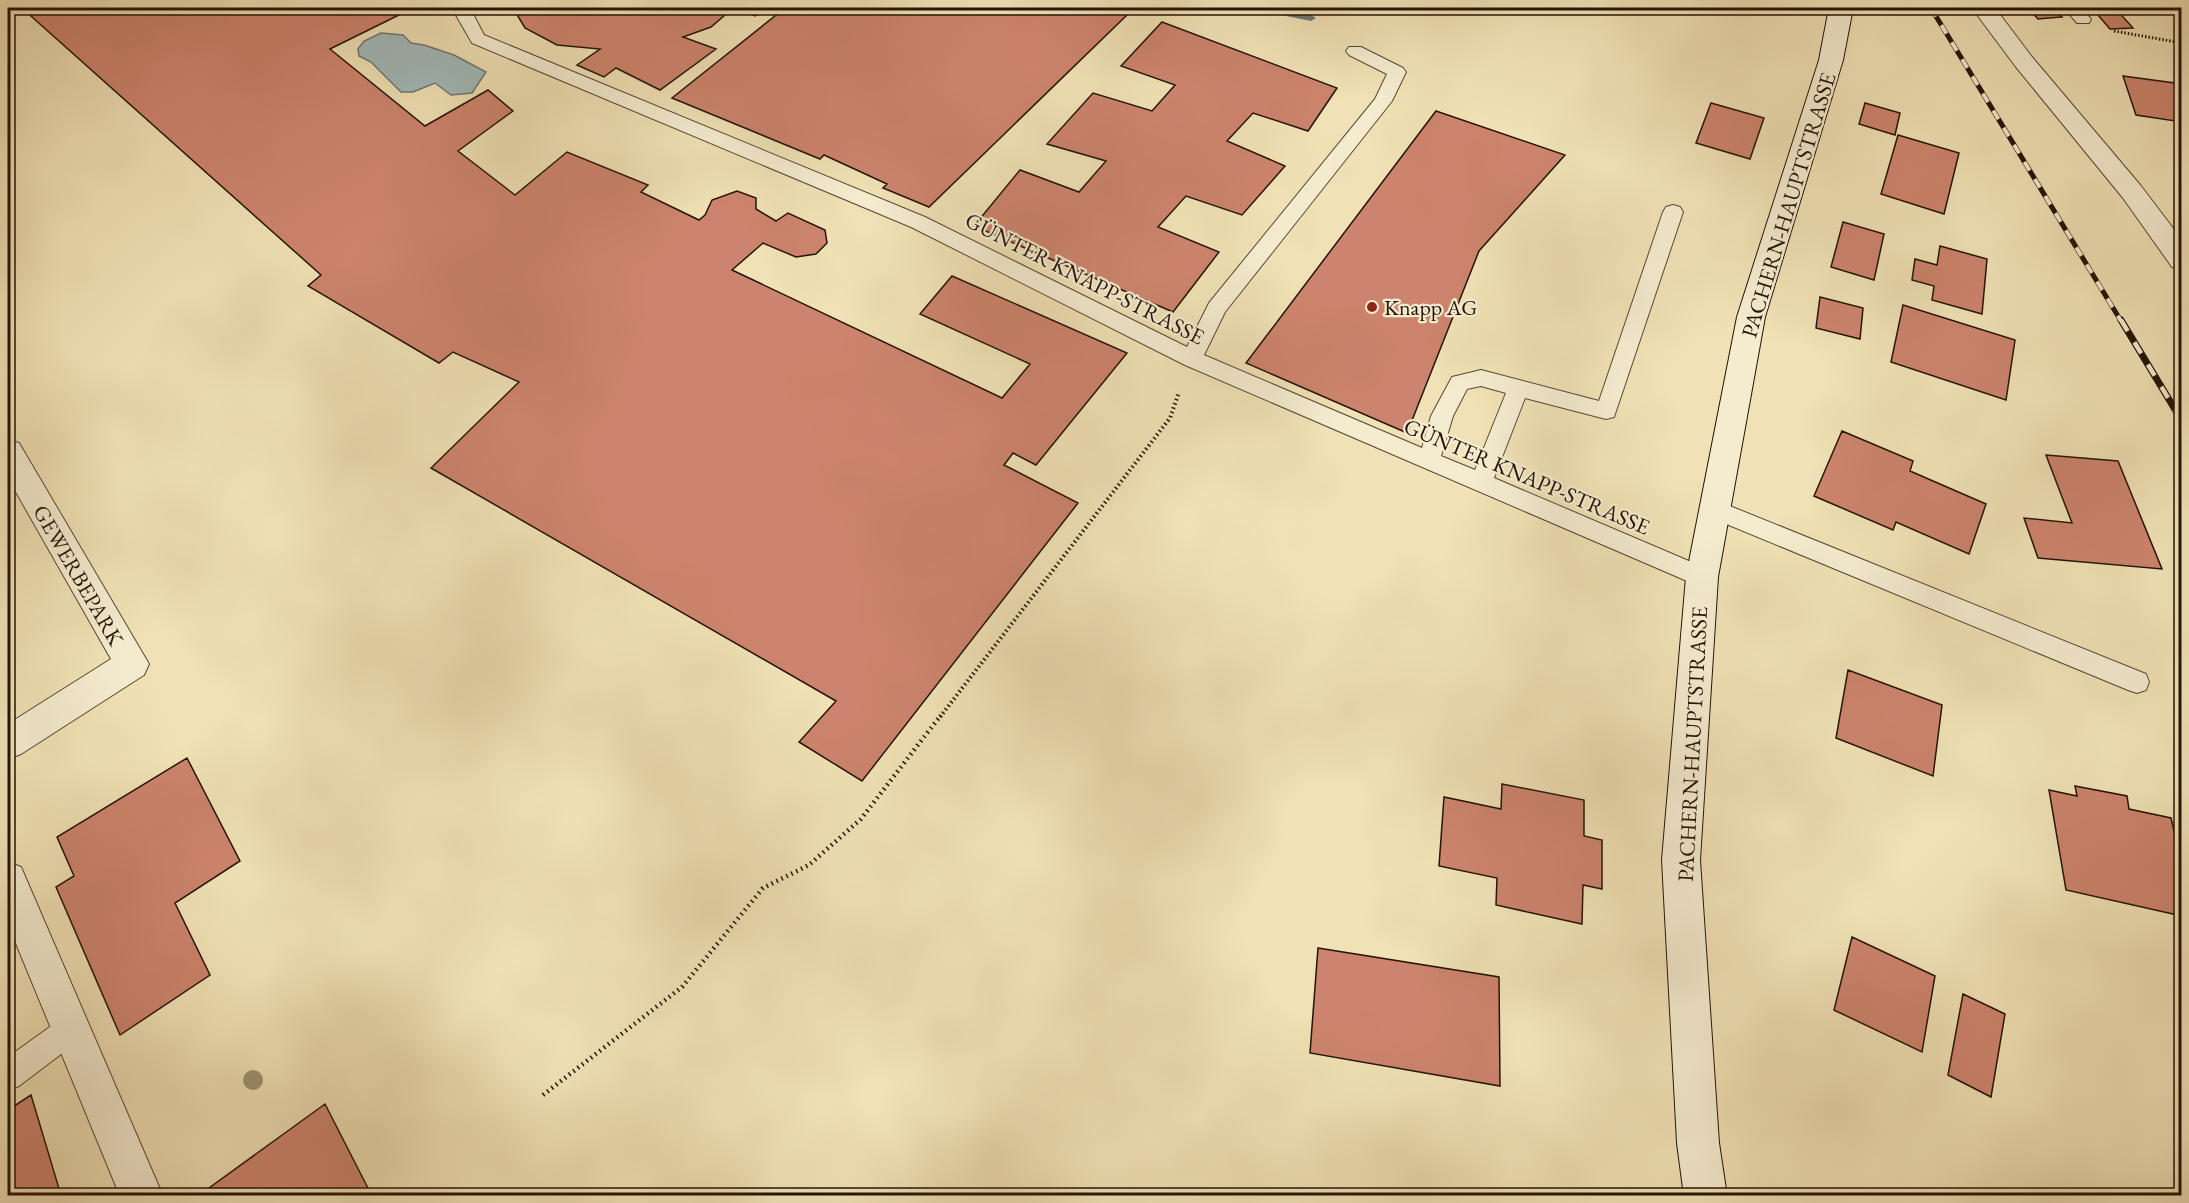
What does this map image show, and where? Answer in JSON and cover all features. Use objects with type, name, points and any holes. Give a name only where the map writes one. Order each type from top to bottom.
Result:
[{"type":"main road","name":"PACHERN-HAUPTSTRASSE","points":[[1706,1196],[1698,1143],[1681,860],[1702,577],[1750,317],[1832,60],[1841,8]]},
{"type":"main road","points":[[1983,8],[2024,62],[2132,192],[2181,260]]},
{"type":"main road","name":"GEWERBEPARK","points":[[8,452],[132,664],[8,743]]},
{"type":"main road","points":[[8,880],[142,1196]]},
{"type":"lane","name":"GÜNTER KNAPP-STRASSE","points":[[462,8],[461,10],[478,39],[918,222],[1192,359],[1702,577]]},
{"type":"lane","points":[[1192,359],[1216,308],[1383,101],[1397,72],[1354,51]]},
{"type":"lane","points":[[1429,460],[1442,417],[1460,383],[1481,378],[1606,411],[1673,212]]},
{"type":"lane","points":[[1481,483],[1519,387]]},
{"type":"lane","points":[[1715,509],[2137,682]]},
{"type":"lane","points":[[8,1075],[71,1029]]},
{"type":"path","points":[[2078,13],[2106,29],[2181,43]]},
{"type":"path","points":[[543,1095],[682,987],[763,888],[809,865],[861,819],[1170,418],[1192,359]]},
{"type":"water","points":[[381,33],[403,35],[411,43],[454,55],[486,72],[472,93],[451,95],[435,83],[413,92],[401,92],[371,62],[359,56],[358,49],[364,41]]},
{"type":"building","points":[[22,8],[413,8],[330,49],[425,126],[488,90],[513,111],[458,151],[515,195],[567,152],[648,185],[641,192],[699,220],[705,215],[712,200],[737,191],[756,198],[756,209],[776,221],[788,213],[825,230],[827,243],[816,254],[796,257],[763,243],[732,270],[1002,398],[1030,364],[920,314],[952,276],[1127,353],[1036,465],[1013,453],[1004,465],[1078,503],[862,781],[799,742],[836,701],[431,468],[519,382],[453,352],[439,363],[308,286],[321,275]]},
{"type":"building","points":[[513,8],[733,8],[711,27],[683,37],[716,49],[660,90],[616,68],[604,77],[577,65],[600,49],[557,45],[525,28]]},
{"type":"building","points":[[738,8],[766,8],[755,16]]},
{"type":"building","points":[[785,8],[1111,8],[1128,14],[929,207],[883,188],[887,184],[824,155],[820,159],[672,98]]},
{"type":"building","points":[[2028,8],[2053,8],[2062,17],[2038,19]]},
{"type":"building","points":[[2092,8],[2115,8],[2133,28],[2110,29]]},
{"type":"building","points":[[1162,22],[1337,88],[1308,131],[1253,113],[1227,141],[1285,166],[1242,215],[1186,196],[1158,227],[1219,252],[1173,312],[974,226],[1020,170],[1079,192],[1106,161],[1047,144],[1093,93],[1152,111],[1175,85],[1121,66]]},
{"type":"building","points":[[2123,76],[2182,84],[2182,122],[2136,115]]},
{"type":"building","points":[[1711,103],[1764,118],[1750,159],[1696,143]]},
{"type":"building","points":[[1865,103],[1900,113],[1895,135],[1859,124]]},
{"type":"building","name":"Knapp AG","points":[[1436,111],[1565,155],[1479,251],[1407,433],[1246,363]]},
{"type":"building","points":[[1898,135],[1959,153],[1944,214],[1881,194]]},
{"type":"building","points":[[1843,222],[1884,234],[1874,280],[1831,267]]},
{"type":"building","points":[[1940,246],[1987,259],[1982,314],[1932,300],[1934,286],[1912,280],[1915,259],[1937,265]]},
{"type":"building","points":[[1820,297],[1863,308],[1860,339],[1816,328]]},
{"type":"building","points":[[1903,305],[2015,340],[2006,400],[1891,362]]},
{"type":"building","points":[[1842,431],[1913,461],[1910,471],[1986,504],[1969,554],[1896,522],[1893,530],[1814,496]]},
{"type":"building","points":[[2046,455],[2118,461],[2162,569],[2038,558],[2024,518],[2072,523]]},
{"type":"building","points":[[1848,670],[1942,705],[1933,776],[1836,738]]},
{"type":"building","points":[[187,758],[240,861],[175,903],[210,975],[120,1035],[56,887],[74,876],[57,837]]},
{"type":"building","points":[[1502,784],[1584,800],[1584,836],[1602,840],[1602,889],[1583,885],[1582,924],[1496,905],[1497,878],[1439,866],[1444,797],[1501,809]]},
{"type":"building","points":[[2075,786],[2127,796],[2129,809],[2171,818],[2182,865],[2182,916],[2066,890],[2049,790],[2077,796]]},
{"type":"building","points":[[1852,937],[1935,976],[1922,1052],[1834,1010]]},
{"type":"building","points":[[1318,948],[1499,977],[1500,1086],[1310,1053]]},
{"type":"building","points":[[1963,994],[2005,1014],[1991,1097],[1948,1075]]},
{"type":"building","points":[[31,1095],[60,1192],[55,1196],[8,1196],[8,1110]]},
{"type":"building","points":[[325,1104],[372,1196],[212,1196],[209,1188]]},
{"type":"waterway","points":[[1261,8],[1311,18]]},
{"type":"railway","points":[[1931,8],[2121,321]]},
{"type":"railway","points":[[2121,320],[2182,421]]},
{"type":"place","name":"Knapp AG","points":[[1372,307]]}]
